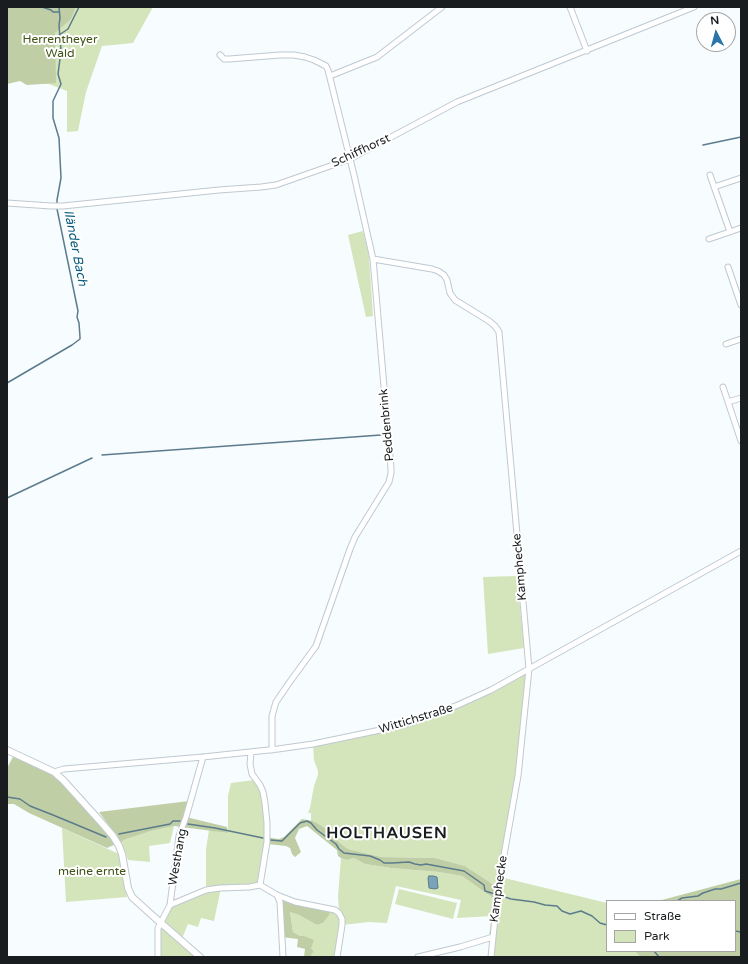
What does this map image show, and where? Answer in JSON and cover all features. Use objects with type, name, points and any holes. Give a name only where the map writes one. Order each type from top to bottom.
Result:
[{"type":"street","points":[[330,76],[377,57],[442,7]]},
{"type":"street","points":[[570,7],[587,51]]},
{"type":"street","name":"Schiffhorst","points":[[7,203],[60,206],[276,185],[350,159],[457,102],[694,7]]},
{"type":"street","name":"Peddenbrink","points":[[220,55],[224,59],[294,55],[305,57],[326,66],[330,76],[373,259],[391,468],[391,478],[389,482],[355,537],[316,646],[276,702],[272,716],[272,750]]},
{"type":"street","points":[[710,175],[730,232]]},
{"type":"street","points":[[714,186],[741,178]]},
{"type":"street","points":[[709,239],[741,228]]},
{"type":"street","name":"Kamphecke","points":[[373,259],[432,268],[438,271],[444,275],[447,280],[450,293],[455,300],[489,321],[499,332],[529,669],[518,776],[496,900],[491,957]]},
{"type":"street","points":[[728,267],[739,290],[741,305]]},
{"type":"street","points":[[726,344],[741,339]]},
{"type":"street","points":[[723,387],[741,441]]},
{"type":"street","points":[[728,402],[741,398]]},
{"type":"street","name":"Wittichstraße","points":[[54,772],[64,769],[272,750],[320,743],[410,723],[458,706],[491,690],[741,551]]},
{"type":"street","points":[[7,750],[54,772],[63,780],[113,836],[119,846],[122,854],[128,888],[132,897],[200,957]]},
{"type":"street","points":[[251,752],[250,764],[252,774],[263,792],[267,823],[267,842],[260,885]]},
{"type":"street","name":"Westhang","points":[[158,957],[158,928],[170,905],[179,836],[186,818],[203,757]]},
{"type":"street","points":[[170,905],[206,890],[260,885],[277,895],[298,903],[332,909],[340,914],[342,925],[337,957]]},
{"type":"street","points":[[277,895],[280,902],[283,957]]},
{"type":"street","points":[[418,957],[493,937]]},
{"type":"green space","name":"Herrentheyer Wald","points":[[7,7],[153,7],[133,43],[102,46],[86,92],[78,131],[67,132],[67,91],[49,84],[24,84]]},
{"type":"green space","points":[[7,7],[76,7],[71,19],[55,33],[56,83],[27,85],[20,81],[7,84]]},
{"type":"green space","points":[[363,231],[369,256],[373,316],[366,317],[348,235]]},
{"type":"green space","points":[[517,576],[524,648],[488,654],[483,577]]},
{"type":"green space","points":[[529,669],[518,776],[500,877],[606,903],[606,952],[736,952],[735,900],[741,881],[741,957],[491,957],[493,937],[489,934],[492,916],[457,918],[461,900],[396,886],[387,923],[369,922],[342,925],[337,957],[310,957],[314,951],[300,936],[293,932],[290,912],[299,915],[317,925],[323,923],[330,909],[339,913],[338,896],[341,858],[347,860],[354,858],[365,864],[391,868],[439,872],[462,876],[496,900],[497,889],[491,883],[465,866],[435,858],[381,857],[348,849],[332,837],[325,828],[311,821],[311,813],[308,813],[318,775],[314,760],[313,744],[385,729],[436,714]]},
{"type":"green space","points":[[14,755],[53,774],[78,799],[116,844],[107,848],[29,813],[14,804],[7,804],[7,768]]},
{"type":"green space","points":[[255,780],[260,785],[267,830],[260,885],[221,888],[214,921],[201,918],[198,927],[188,924],[181,941],[200,957],[158,957],[160,923],[170,905],[206,890],[206,849],[209,830],[228,833],[228,796],[231,783]]},
{"type":"green space","points":[[189,801],[186,817],[227,827],[228,833],[174,826],[151,831],[121,842],[99,812]]},
{"type":"green space","points":[[302,819],[313,821],[325,828],[332,837],[348,849],[381,857],[435,858],[465,866],[498,889],[496,900],[462,876],[439,872],[391,868],[365,864],[354,858],[347,860],[341,858],[338,856],[337,850],[307,826],[299,829],[295,838],[301,852],[295,857],[290,848],[286,846],[267,844],[267,836],[279,839],[284,837]]},
{"type":"green space","points":[[174,826],[170,843],[149,846],[150,862],[128,860],[121,842],[151,831]]},
{"type":"green space","name":"meine ernte","points":[[62,828],[119,854],[127,897],[66,902]]},
{"type":"green space","points":[[741,879],[741,957],[641,957],[636,952],[736,952],[736,900],[662,900]]},
{"type":"green space","points":[[399,889],[457,903],[453,919],[395,904]]},
{"type":"green space","points":[[279,898],[330,909],[329,915],[323,923],[317,925],[299,915],[290,912],[293,932],[300,936],[314,940],[311,948],[314,951],[310,957],[304,957],[305,949],[297,947],[298,939],[281,937]]},
{"type":"water","points":[[429,876],[437,877],[438,888],[429,888]]},
{"type":"waterway","points":[[42,7],[53,12],[59,12]]},
{"type":"waterway","name":"Iländer Bach","points":[[7,383],[80,339],[77,317],[78,311],[57,209],[61,178],[59,138],[53,118],[53,101],[61,84],[58,74],[61,51],[59,7]]},
{"type":"waterway","points":[[59,35],[68,29],[79,7]]},
{"type":"waterway","points":[[703,145],[741,137]]},
{"type":"waterway","points":[[102,455],[381,435]]},
{"type":"waterway","points":[[7,498],[92,458]]},
{"type":"waterway","points":[[7,797],[20,799],[30,806],[106,837]]},
{"type":"waterway","points":[[119,834],[170,824],[173,821],[180,821]]},
{"type":"waterway","points":[[270,840],[282,841],[300,823],[307,821],[336,844],[344,853],[370,856],[384,863],[409,862],[464,871],[484,885],[485,891],[495,894]]},
{"type":"waterway","points":[[188,824],[263,838]]},
{"type":"waterway","points":[[679,900],[682,898],[698,896],[715,889],[721,889],[741,883]]},
{"type":"waterway","points":[[499,895],[511,899],[557,906],[562,911],[570,914],[581,911],[592,916],[600,923],[606,925]]},
{"type":"waterway","points":[[736,931],[741,932]]},
{"type":"waterway","points":[[655,952],[659,957]]},
{"type":"district","name":"HOLTHAUSEN","points":[[387,834]]}]
